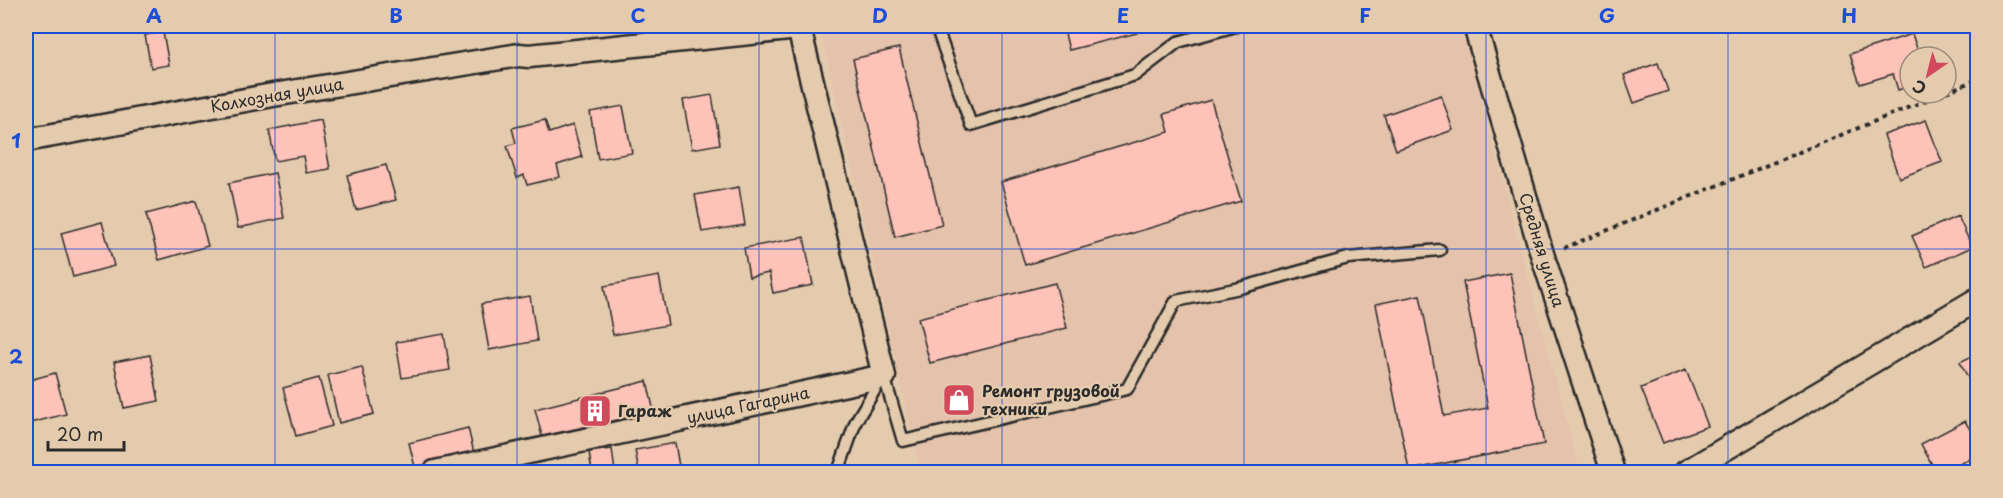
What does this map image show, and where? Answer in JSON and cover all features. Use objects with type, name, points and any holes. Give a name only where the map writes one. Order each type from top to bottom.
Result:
[{"type":"street","name":"Средняя улица","points":[[1475,26],[1543,257],[1613,472]]},
{"type":"street","name":"Колхозная улица","points":[[26,140],[296,92],[519,56],[804,27]]},
{"type":"street","points":[[804,27],[884,375]]},
{"type":"street","points":[[1686,472],[1977,299]]},
{"type":"street","name":"улица Гагарина","points":[[435,472],[884,375]]},
{"type":"lane","points":[[936,26],[971,125],[1136,75],[1178,42],[1236,26]]},
{"type":"lane","points":[[884,375],[903,441],[1127,389],[1176,301],[1240,288],[1348,258],[1440,250]]},
{"type":"lane","points":[[838,472],[856,421],[884,375]]},
{"type":"path","points":[[1958,87],[1977,79]]},
{"type":"path","points":[[1543,257],[1916,105]]},
{"type":"shaded area","points":[[820,26],[1461,26],[1580,472],[921,472]]},
{"type":"building","points":[[1063,26],[1135,26],[1137,33],[1069,50]]},
{"type":"building","points":[[1861,26],[1893,26],[1864,34]]},
{"type":"building","points":[[163,32],[169,65],[151,68],[145,35]]},
{"type":"building","points":[[1912,34],[1916,45],[1898,45],[1898,90],[1893,74],[1860,84],[1850,54]]},
{"type":"building","points":[[899,48],[942,225],[895,237],[853,59]]},
{"type":"building","points":[[1658,63],[1668,91],[1634,103],[1624,75]]},
{"type":"building","points":[[712,95],[720,144],[692,149],[683,100]]},
{"type":"building","points":[[1441,95],[1453,130],[1396,150],[1384,115]]},
{"type":"building","points":[[1211,100],[1241,201],[1025,265],[1001,182],[1169,132],[1164,114]]},
{"type":"building","points":[[623,106],[632,153],[598,159],[590,112]]},
{"type":"building","points":[[321,120],[330,169],[306,173],[303,156],[275,161],[269,130]]},
{"type":"building","points":[[545,120],[549,133],[573,125],[582,157],[557,165],[560,177],[527,185],[524,175],[517,178],[507,146],[516,143],[512,128]]},
{"type":"building","points":[[1926,120],[1942,162],[1899,178],[1884,135]]},
{"type":"building","points":[[386,165],[396,200],[356,210],[347,175]]},
{"type":"building","points":[[275,173],[284,218],[238,228],[229,183]]},
{"type":"building","points":[[739,187],[745,225],[702,232],[695,195]]},
{"type":"building","points":[[196,201],[208,246],[159,260],[146,214]]},
{"type":"building","points":[[1958,216],[1972,247],[1926,267],[1912,236]]},
{"type":"building","points":[[102,222],[114,266],[73,277],[61,233]]},
{"type":"building","points":[[804,237],[813,285],[773,293],[769,273],[749,277],[744,248]]},
{"type":"building","points":[[1510,273],[1544,444],[1409,470],[1376,304],[1420,295],[1444,416],[1488,408],[1463,282]]},
{"type":"building","points":[[659,276],[668,325],[613,335],[604,286]]},
{"type":"building","points":[[1055,283],[1067,328],[930,363],[918,318]]},
{"type":"building","points":[[530,296],[537,341],[489,350],[481,304]]},
{"type":"building","points":[[444,334],[450,370],[402,378],[396,342]]},
{"type":"building","points":[[1978,353],[1978,385],[1973,387],[1960,362]]},
{"type":"building","points":[[150,355],[159,401],[124,408],[114,362]]},
{"type":"building","points":[[362,367],[374,414],[339,423],[328,375]]},
{"type":"building","points":[[1686,370],[1708,426],[1663,443],[1641,388]]},
{"type":"building","points":[[55,373],[66,414],[26,424],[26,381]]},
{"type":"building","points":[[319,378],[332,426],[296,436],[283,388]]},
{"type":"building","name":"Гараж","points":[[647,381],[654,412],[543,440],[535,409]]},
{"type":"building","points":[[1965,421],[1978,444],[1978,455],[1943,472],[1936,472],[1921,444]]},
{"type":"building","points":[[468,428],[474,453],[415,467],[409,443]]},
{"type":"building","points":[[675,443],[680,472],[639,472],[635,450]]},
{"type":"building","points":[[612,449],[615,472],[592,472],[589,452]]},
{"type":"place","name":"Ремонт грузовой техники","points":[[959,400]]},
{"type":"place","name":"Гараж","points":[[595,411]]}]
